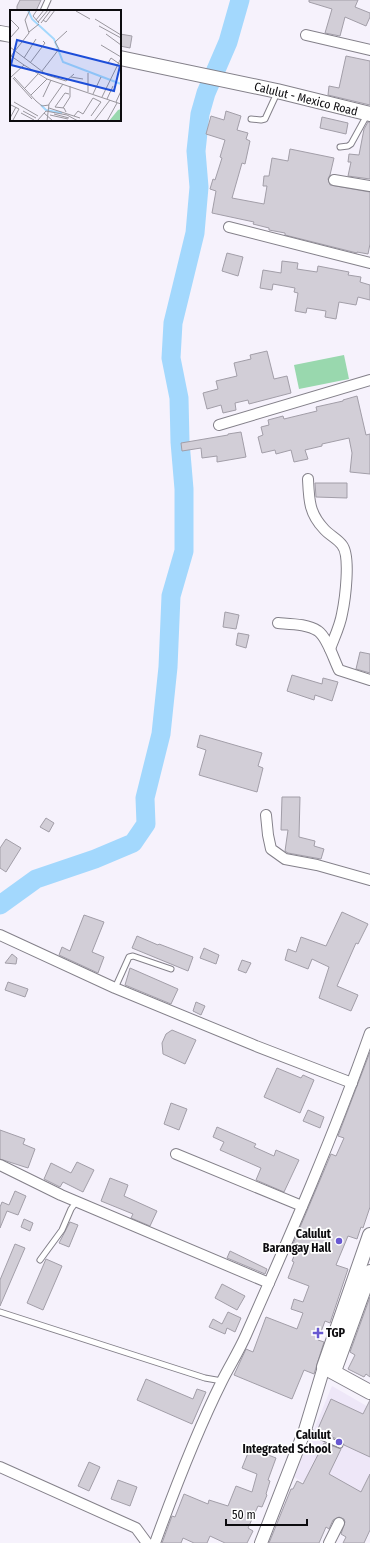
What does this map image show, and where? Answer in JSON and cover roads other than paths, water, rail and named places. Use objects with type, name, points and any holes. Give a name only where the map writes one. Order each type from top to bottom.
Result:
[{"type":"main road","points":[[0,33],[10,35]]},
{"type":"main road","name":"Calulut - Mexico Road","points":[[121,58],[242,83],[369,114]]},
{"type":"main road","points":[[329,1369],[370,1235]]},
{"type":"main road","points":[[329,1369],[370,1272]]},
{"type":"main road","points":[[329,1369],[370,1392]]},
{"type":"street","points":[[306,34],[370,50]]},
{"type":"street","points":[[334,180],[370,186]]},
{"type":"street","points":[[229,227],[370,263]]},
{"type":"street","points":[[219,425],[370,380]]},
{"type":"street","points":[[308,478],[309,503],[313,516],[324,530],[342,545],[346,554],[347,570],[342,615],[330,649]]},
{"type":"street","points":[[278,623],[306,626],[319,632],[330,649],[339,670],[370,680]]},
{"type":"street","points":[[266,815],[271,850],[285,859],[370,880]]},
{"type":"street","points":[[0,936],[115,988],[256,1046],[352,1083]]},
{"type":"street","points":[[155,1543],[176,1486],[222,1381],[245,1337],[302,1206],[352,1083],[370,1033]]},
{"type":"street","points":[[176,1154],[302,1206]]},
{"type":"street","points":[[0,1165],[77,1201],[269,1283]]},
{"type":"street","points":[[261,1543],[305,1430],[314,1400],[329,1369]]},
{"type":"street","points":[[0,1468],[136,1528],[147,1543]]},
{"type":"street","points":[[329,1543],[339,1523]]},
{"type":"lane","points":[[43,10],[48,0]]},
{"type":"lane","points":[[251,119],[265,119],[277,91]]},
{"type":"lane","points":[[340,147],[351,144],[369,114]]},
{"type":"lane","points":[[115,988],[130,957],[133,956],[171,969]]},
{"type":"lane","points":[[40,1260],[62,1230],[71,1209],[77,1201]]},
{"type":"lane","points":[[0,1312],[205,1378],[222,1381]]},
{"type":"lane","points":[[305,1430],[340,1445]]},
{"type":"waterway","points":[[0,905],[36,879],[95,859],[133,843],[146,824],[145,798],[161,734],[168,667],[171,596],[184,551],[184,489],[180,442],[179,398],[171,358],[173,323],[195,233],[199,187],[196,151],[200,114],[206,93],[228,42],[240,0]]},
{"type":"place","name":"Calulut Barangay Hall","points":[[339,1241]]},
{"type":"place","name":"TGP","points":[[318,1333]]},
{"type":"place","name":"Calulut Integrated School","points":[[339,1442]]}]
